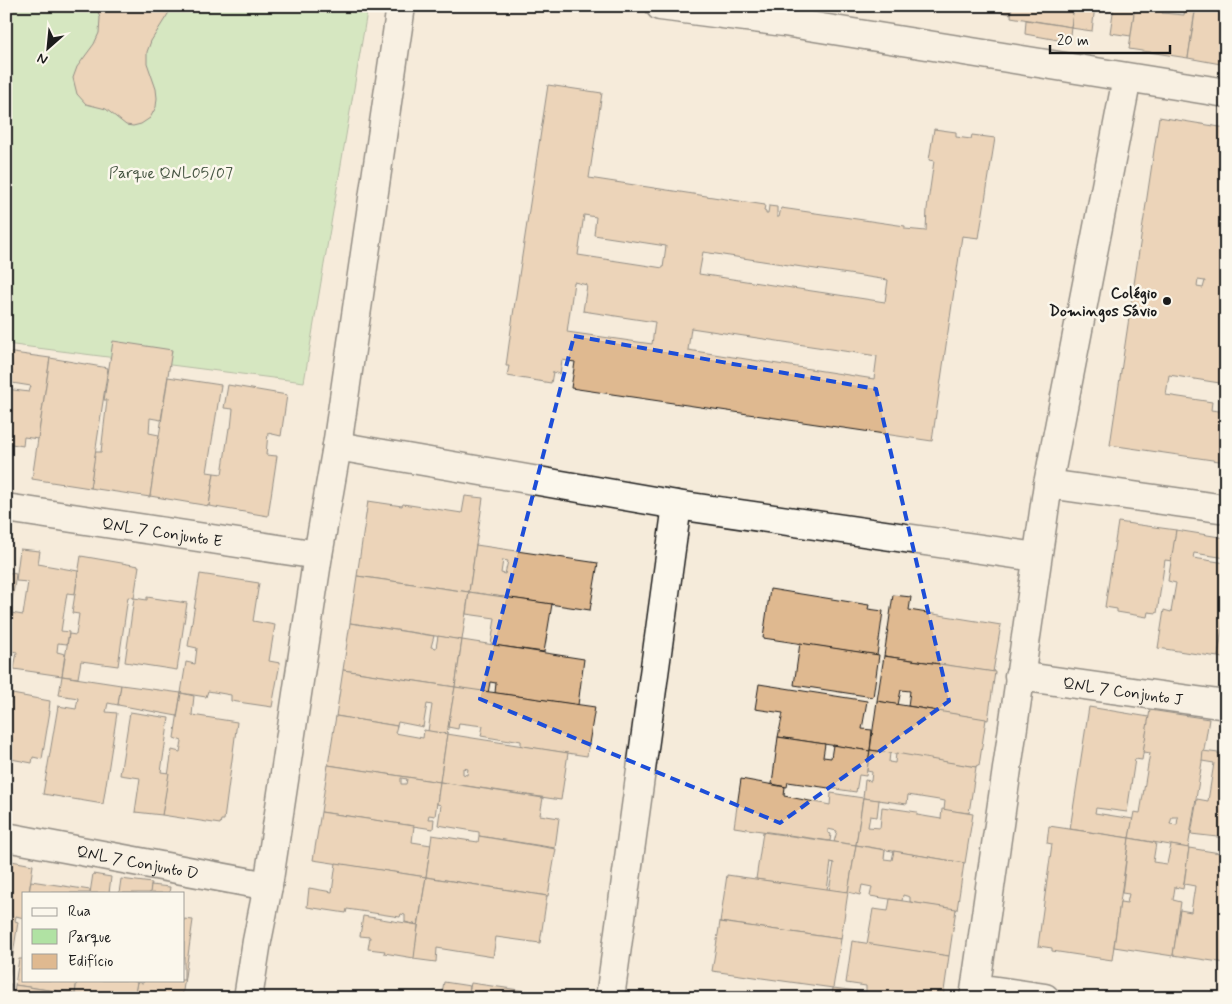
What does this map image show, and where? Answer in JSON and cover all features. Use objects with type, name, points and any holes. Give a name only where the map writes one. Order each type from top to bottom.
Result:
[{"type":"street","points":[[248,998],[268,886],[318,554],[337,446],[401,6]]},
{"type":"street","points":[[660,6],[785,14],[1127,78],[1226,93]]},
{"type":"street","points":[[1045,998],[975,993],[1036,557],[1048,484],[1127,78]]},
{"type":"street","points":[[337,446],[677,505],[1036,557]]},
{"type":"street","points":[[1048,484],[1226,509]]},
{"type":"street","points":[[610,998],[677,505]]},
{"type":"street","name":"QNL 7 Conjunto E","points":[[6,508],[318,554]]},
{"type":"street","name":"QNL 7 Conjunto J","points":[[1020,676],[1226,705]]},
{"type":"street","name":"QNL 7 Conjunto D","points":[[6,837],[268,886]]},
{"type":"highlighted area","points":[[574,336],[876,389],[949,701],[780,823],[480,699]]},
{"type":"green space","name":"Parque QNL05/07","points":[[6,6],[368,6],[304,382],[6,344]]},
{"type":"building","points":[[96,6],[173,6],[151,41],[147,52],[147,63],[156,89],[157,98],[156,107],[150,118],[141,124],[126,125],[106,109],[86,104],[77,94],[73,78],[77,67],[94,44],[99,33],[100,18]]},
{"type":"building","points":[[930,6],[952,6],[951,9]]},
{"type":"building","points":[[982,6],[1012,6],[1011,14],[983,8]]},
{"type":"building","points":[[1012,6],[1074,6],[1071,27],[1011,17]]},
{"type":"building","points":[[1074,6],[1095,6],[1092,31],[1071,28]]},
{"type":"building","points":[[1114,6],[1135,6],[1131,36],[1110,33]]},
{"type":"building","points":[[1135,6],[1163,6],[1162,13],[1184,15],[1185,9],[1195,11],[1188,58],[1129,49]]},
{"type":"building","points":[[1196,6],[1226,6],[1226,65],[1188,58]]},
{"type":"building","points":[[1026,20],[1071,27],[1069,42],[1025,34]]},
{"type":"building","points":[[548,85],[602,93],[589,178],[765,205],[764,211],[766,214],[768,214],[769,206],[777,207],[777,217],[779,217],[781,208],[905,226],[905,229],[926,231],[927,209],[934,161],[929,160],[934,129],[956,132],[956,137],[971,139],[972,135],[995,138],[979,238],[962,236],[932,441],[571,388],[575,362],[562,360],[560,374],[553,372],[551,383],[507,376],[509,366],[506,366]],"holes":[[[584,215],[596,217],[594,235],[666,246],[663,268],[578,255]],[[703,252],[888,280],[885,302],[699,274]],[[574,282],[587,285],[583,311],[655,322],[652,344],[567,332]],[[691,328],[877,356],[874,379],[688,350]]]},
{"type":"building","name":"Colégio Domingos Sávio","points":[[1159,117],[1226,128],[1226,384],[1169,375],[1166,395],[1212,402],[1211,410],[1226,412],[1226,462],[1110,445]],"holes":[[[1198,280],[1205,281],[1203,288],[1197,287]]]},
{"type":"building","points":[[113,341],[172,350],[161,420],[150,418],[149,433],[159,435],[150,497],[90,488],[95,452],[101,452],[107,400],[104,400]]},
{"type":"building","points":[[6,352],[50,358],[38,439],[24,437],[23,446],[6,443],[6,389],[29,392],[31,386],[6,382]]},
{"type":"building","points":[[50,358],[108,368],[90,488],[32,479]]},
{"type":"building","points":[[168,377],[221,385],[207,472],[214,473],[209,506],[150,496]]},
{"type":"building","points":[[228,385],[287,395],[281,436],[268,433],[266,455],[277,456],[268,516],[209,506],[214,473],[222,474],[229,428],[231,428],[233,409],[224,408]]},
{"type":"building","points":[[465,496],[483,498],[469,592],[357,576],[368,501],[462,513]]},
{"type":"building","points":[[1118,522],[1176,530],[1172,561],[1165,560],[1157,613],[1148,612],[1147,617],[1117,612],[1117,609],[1105,607]]},
{"type":"building","points":[[1176,530],[1226,538],[1226,558],[1194,553],[1193,558],[1226,563],[1226,602],[1218,657],[1158,648],[1164,610],[1171,612],[1176,583],[1168,581]]},
{"type":"building","points":[[476,545],[598,563],[590,610],[469,592]],"holes":[[[503,560],[508,561],[505,574],[501,573]]]},
{"type":"building","points":[[20,549],[40,551],[38,564],[78,571],[75,594],[67,593],[61,631],[69,632],[67,644],[58,643],[57,652],[65,654],[62,676],[14,669],[17,652],[6,650],[11,613],[23,615],[28,582],[16,581]]},
{"type":"building","points":[[81,556],[139,566],[134,598],[128,597],[118,666],[81,661],[78,678],[62,676],[69,634],[76,635],[79,614],[72,613]]},
{"type":"building","points":[[6,572],[16,574],[6,642]]},
{"type":"building","points":[[200,574],[259,583],[253,621],[275,625],[269,661],[280,663],[272,707],[231,701],[231,695],[208,691],[206,697],[181,693],[186,662],[195,664],[197,648],[188,646]]},
{"type":"building","points":[[357,576],[469,592],[462,640],[350,623]]},
{"type":"building","points":[[770,589],[869,605],[868,609],[883,611],[877,655],[763,638]]},
{"type":"building","points":[[469,592],[552,604],[544,652],[491,645],[495,618],[466,614]]},
{"type":"building","points":[[893,595],[911,597],[909,610],[1001,625],[993,672],[884,656]]},
{"type":"building","points":[[147,597],[187,603],[177,670],[125,662],[134,598],[147,600]]},
{"type":"building","points":[[1226,602],[1226,659],[1218,657]]},
{"type":"building","points":[[350,623],[434,636],[431,647],[436,648],[438,636],[462,640],[455,687],[343,670]]},
{"type":"building","points":[[462,640],[584,659],[578,705],[495,693],[496,683],[490,682],[488,693],[455,687]]},
{"type":"building","points":[[800,643],[879,655],[873,697],[794,685]]},
{"type":"building","points":[[884,656],[995,672],[988,720],[908,706],[910,691],[901,690],[898,705],[877,701]]},
{"type":"building","points":[[343,670],[455,687],[447,734],[428,731],[432,705],[427,704],[423,727],[398,722],[397,726],[336,716]]},
{"type":"building","points":[[62,676],[121,685],[118,705],[108,703],[106,712],[117,713],[103,804],[43,794],[58,706],[76,709],[78,698],[59,695]]},
{"type":"building","points":[[759,684],[867,701],[862,729],[872,730],[870,751],[778,737],[783,713],[755,709]]},
{"type":"building","points":[[121,685],[181,693],[177,716],[118,705]]},
{"type":"building","points":[[455,687],[595,707],[587,756],[521,746],[521,741],[481,736],[483,726],[459,723],[458,729],[448,727]]},
{"type":"building","points":[[181,693],[194,696],[192,715],[237,722],[224,820],[221,820],[220,824],[162,815],[172,750],[180,752],[182,741],[174,738]]},
{"type":"building","points":[[12,694],[50,701],[42,759],[33,757],[32,763],[6,758],[6,728]]},
{"type":"building","points":[[877,701],[986,719],[979,766],[870,750]]},
{"type":"building","points":[[1089,707],[1149,717],[1142,760],[1135,759],[1127,812],[1096,808],[1095,813],[1133,819],[1129,838],[1070,829]]},
{"type":"building","points":[[1150,710],[1209,719],[1188,848],[1129,838],[1134,812],[1140,813],[1150,753],[1143,752]],"holes":[[[1172,817],[1178,817],[1177,825],[1170,824]]]},
{"type":"building","points":[[130,712],[169,718],[161,772],[169,773],[162,815],[135,812],[140,778],[120,775]]},
{"type":"building","points":[[336,716],[397,726],[395,733],[423,738],[424,730],[447,734],[440,782],[328,765]]},
{"type":"building","points":[[447,734],[568,753],[561,800],[440,782]],"holes":[[[463,768],[468,769],[467,775],[463,774]]]},
{"type":"building","points":[[778,737],[825,744],[823,757],[831,758],[833,745],[870,751],[866,776],[859,775],[856,792],[788,782],[787,787],[772,784]]},
{"type":"building","points":[[870,750],[890,753],[889,762],[895,763],[896,753],[976,767],[969,813],[944,810],[945,801],[908,795],[907,804],[863,798],[865,780],[871,781],[872,772],[867,771]]},
{"type":"building","points":[[1203,751],[1226,754],[1226,838],[1191,834],[1197,799],[1208,801],[1214,763],[1202,761]]},
{"type":"building","points":[[328,765],[440,782],[435,816],[429,815],[428,819],[434,819],[433,829],[321,812]],"holes":[[[401,778],[407,779],[406,784],[401,784]]]},
{"type":"building","points":[[741,779],[785,787],[784,796],[830,805],[831,793],[863,798],[856,845],[834,842],[837,831],[828,829],[828,833],[831,834],[830,841],[734,827]]},
{"type":"building","points":[[440,782],[543,798],[540,815],[559,818],[555,848],[479,836],[479,832],[438,825],[441,805],[437,804]]},
{"type":"building","points":[[863,798],[879,800],[877,817],[870,816],[868,827],[880,828],[882,807],[917,812],[917,815],[941,819],[942,809],[973,814],[965,863],[856,845]]},
{"type":"building","points":[[321,812],[414,826],[412,842],[431,845],[426,877],[313,860]]},
{"type":"building","points":[[1049,826],[1129,838],[1112,960],[1052,951],[1052,948],[1038,946],[1052,844],[1047,843]]},
{"type":"building","points":[[763,832],[856,845],[848,892],[829,890],[834,863],[831,862],[827,890],[756,879]]},
{"type":"building","points":[[432,835],[478,842],[479,836],[556,849],[548,896],[426,877]]},
{"type":"building","points":[[1129,838],[1156,843],[1153,862],[1167,864],[1171,845],[1189,848],[1183,889],[1175,887],[1173,900],[1181,902],[1173,956],[1114,947],[1120,902],[1127,903],[1129,894],[1122,893]]},
{"type":"building","points":[[856,845],[885,850],[884,859],[892,860],[894,851],[964,863],[957,910],[910,902],[910,897],[903,895],[902,901],[870,896],[872,887],[862,885],[860,895],[848,892]]},
{"type":"building","points":[[1189,848],[1226,854],[1226,963],[1173,955],[1180,910],[1191,912],[1195,886],[1184,884]]},
{"type":"building","points":[[6,860],[33,865],[29,892],[22,892],[22,918],[16,916],[15,921],[18,922],[9,980],[6,979]]},
{"type":"building","points":[[336,863],[426,877],[418,925],[405,922],[405,915],[401,914],[400,917],[347,909],[346,913],[307,907],[309,888],[332,892]]},
{"type":"building","points":[[93,874],[111,877],[109,892],[90,892]]},
{"type":"building","points":[[727,875],[848,892],[841,939],[720,922]]},
{"type":"building","points":[[426,877],[547,896],[540,943],[496,937],[493,957],[437,948],[436,962],[413,959]]},
{"type":"building","points":[[121,879],[152,883],[150,892],[119,892]]},
{"type":"building","points":[[31,881],[90,890],[90,892],[29,892]]},
{"type":"building","points":[[151,885],[170,887],[169,892],[150,892]]},
{"type":"building","points":[[890,899],[956,909],[949,956],[867,944],[873,909],[888,911]]},
{"type":"building","points":[[363,916],[418,925],[414,958],[368,949],[370,937],[360,936]]},
{"type":"building","points":[[185,919],[193,920],[185,977]]},
{"type":"building","points":[[720,922],[841,939],[833,988],[712,971]]},
{"type":"building","points":[[852,941],[949,956],[943,998],[832,998],[833,988],[866,992],[866,986],[846,983]]},
{"type":"building","points":[[19,959],[22,959],[22,982],[77,982],[75,994],[15,985]]},
{"type":"building","points":[[77,982],[137,982],[134,998],[99,998],[75,994]]},
{"type":"building","points":[[137,982],[184,982],[182,998],[134,998]]},
{"type":"building","points":[[444,982],[470,986],[468,998],[441,998]]},
{"type":"building","points":[[471,983],[533,992],[532,997],[468,998]]},
{"type":"building","points":[[6,984],[11,984],[9,998],[6,998]]},
{"type":"building","points":[[15,985],[75,994],[74,998],[13,998]]},
{"type":"building","points":[[75,994],[99,998],[74,998]]},
{"type":"place","name":"Colégio Domingos Sávio","points":[[1167,301]]}]
